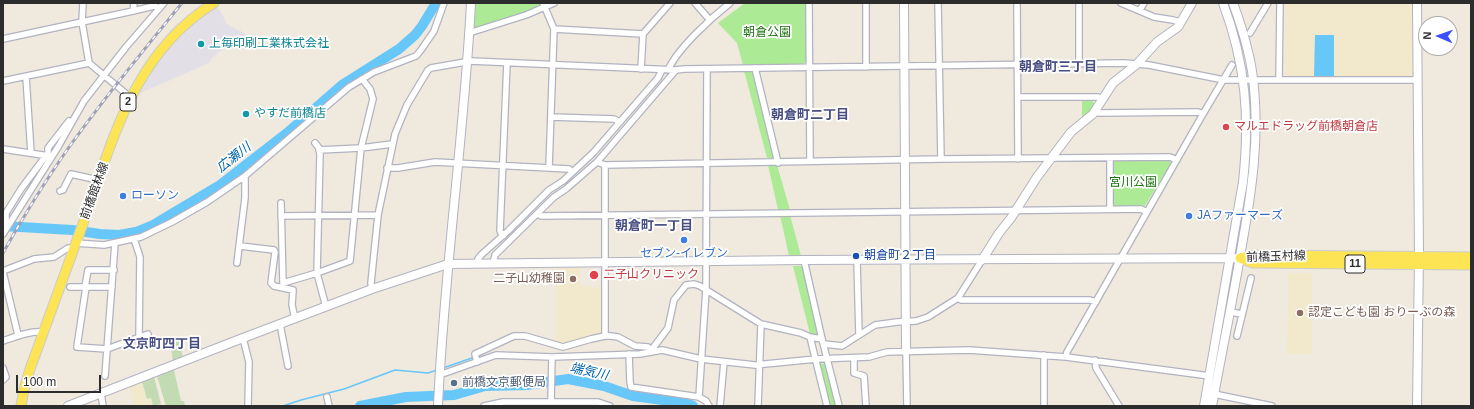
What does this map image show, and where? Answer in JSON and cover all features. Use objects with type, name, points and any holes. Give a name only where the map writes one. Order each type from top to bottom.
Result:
[{"type":"main road","name":"前橋館林線","points":[[21,406],[26,380],[98,180],[130,97],[150,65],[164,47],[193,18],[214,3]]},
{"type":"main road","name":"前橋玉村線","points":[[1240,258],[1253,255],[1419,261],[1471,265]]},
{"type":"main road","name":"前橋玉村線","points":[[1419,261],[1471,257]]},
{"type":"street","points":[[83,3],[82,22],[89,63],[130,97]]},
{"type":"street","points":[[133,11],[134,3]]},
{"type":"street","points":[[18,335],[3,271],[34,260],[54,257],[76,243],[98,245],[115,243],[152,233],[207,202],[245,176],[344,91],[374,72],[418,54],[434,31],[444,3]]},
{"type":"street","points":[[438,406],[448,264],[468,61],[470,3]]},
{"type":"street","points":[[469,32],[526,15],[544,5],[554,3]]},
{"type":"street","points":[[641,69],[643,34],[670,3]]},
{"type":"street","points":[[695,3],[709,19]]},
{"type":"street","points":[[478,264],[478,259],[481,255],[549,190],[563,181],[593,153],[709,19],[730,3]]},
{"type":"street","points":[[809,3],[810,161]]},
{"type":"street","points":[[866,3],[866,67]]},
{"type":"street","points":[[904,3],[906,406]]},
{"type":"street","points":[[938,3],[941,159]]},
{"type":"street","points":[[1017,3],[1018,159]]},
{"type":"street","points":[[1079,3],[1079,63]]},
{"type":"street","points":[[1121,3],[1154,17],[1180,22]]},
{"type":"street","points":[[1140,10],[1144,3]]},
{"type":"street","points":[[651,352],[668,328],[674,300],[684,287],[694,284],[706,289],[761,324],[801,333],[823,342],[842,346],[875,326],[921,320],[958,298],[999,233],[1037,177],[1072,132],[1095,111],[1113,83],[1137,64],[1157,42],[1176,29],[1192,3]]},
{"type":"street","points":[[1204,406],[1244,182],[1246,160],[1246,100],[1244,81],[1236,41],[1223,3]]},
{"type":"street","points":[[1212,406],[1252,189],[1255,158],[1256,125],[1253,80],[1247,50],[1233,3]]},
{"type":"street","points":[[1250,33],[1268,3]]},
{"type":"street","points":[[1279,80],[1280,3]]},
{"type":"street","points":[[1416,406],[1419,261],[1416,80],[1417,3]]},
{"type":"street","points":[[3,39],[162,5]]},
{"type":"street","points":[[3,234],[49,156],[84,101],[126,47],[162,5]]},
{"type":"street","points":[[544,5],[554,29],[549,167]]},
{"type":"street","points":[[554,29],[643,34]]},
{"type":"street","points":[[372,289],[371,283],[378,215],[392,144],[403,113],[428,70],[431,68],[468,61],[665,70],[809,66],[866,67],[1079,63],[1137,64],[1224,80],[1416,80]]},
{"type":"street","points":[[3,81],[89,63]]},
{"type":"street","points":[[502,236],[500,231],[508,63]]},
{"type":"street","points":[[1066,357],[1147,212],[1232,65]]},
{"type":"street","points":[[755,68],[778,163]]},
{"type":"street","points":[[699,397],[706,289],[707,69]]},
{"type":"street","points":[[492,264],[495,255],[554,197],[566,189],[597,162],[676,70]]},
{"type":"street","points":[[26,77],[31,153]]},
{"type":"street","points":[[281,203],[283,283],[350,261],[361,148],[373,99],[370,89],[362,79]]},
{"type":"street","points":[[1018,97],[1098,97],[1102,99]]},
{"type":"street","points":[[3,225],[6,220],[6,213],[21,189],[49,156],[48,148],[77,107]]},
{"type":"street","points":[[1095,111],[1099,113],[1198,112],[1203,114]]},
{"type":"street","points":[[551,117],[614,119],[620,122]]},
{"type":"street","points":[[315,143],[319,150],[317,273],[326,307]]},
{"type":"street","points":[[319,150],[361,148],[392,144]]},
{"type":"street","points":[[3,149],[49,156]]},
{"type":"street","points":[[597,162],[605,165],[778,163],[810,161],[904,161],[941,159],[1170,157],[1177,160]]},
{"type":"street","points":[[1110,158],[1110,209]]},
{"type":"street","points":[[387,168],[398,168],[430,162],[549,167],[569,169],[572,172]]},
{"type":"street","points":[[605,165],[605,336]]},
{"type":"street","points":[[60,191],[63,190],[72,172],[98,180]]},
{"type":"street","points":[[237,264],[246,198],[245,176]]},
{"type":"street","points":[[538,214],[541,216],[1110,209],[1141,209],[1147,212]]},
{"type":"street","points":[[281,216],[378,215]]},
{"type":"street","points":[[134,239],[140,256],[139,338]]},
{"type":"street","points":[[105,376],[115,243]]},
{"type":"street","points":[[240,246],[274,250],[271,283],[274,286],[293,290],[292,305],[295,319]]},
{"type":"street","points":[[68,406],[372,289],[448,264],[804,260],[906,261],[1240,258]]},
{"type":"street","points":[[804,260],[840,406]]},
{"type":"street","points":[[857,261],[859,335]]},
{"type":"street","points":[[114,270],[88,270],[77,347],[107,349],[148,334]]},
{"type":"street","points":[[1237,336],[1251,278]]},
{"type":"street","points":[[70,287],[112,287]]},
{"type":"street","points":[[958,298],[961,300],[1090,300],[1096,302]]},
{"type":"street","points":[[1230,312],[1242,314]]},
{"type":"street","points":[[280,324],[288,366]]},
{"type":"street","points":[[758,406],[761,324]]},
{"type":"street","points":[[3,341],[18,335],[43,332]]},
{"type":"street","points":[[477,362],[475,354],[516,336],[535,338],[563,347],[605,336],[618,337],[635,346],[649,348],[651,352]]},
{"type":"street","points":[[810,337],[826,406]]},
{"type":"street","points":[[243,338],[249,362],[248,406]]},
{"type":"street","points":[[643,346],[645,350],[643,353]]},
{"type":"street","points":[[440,373],[445,373],[496,356],[552,357],[629,354],[662,350],[701,359],[760,365],[827,358],[869,357],[887,352],[969,350],[1095,360],[1210,376]]},
{"type":"street","points":[[629,354],[631,387],[699,397],[706,401],[709,406]]},
{"type":"street","points":[[1044,355],[1044,406]]},
{"type":"street","points":[[551,402],[552,357]]},
{"type":"street","points":[[854,358],[854,373],[863,375],[865,378],[866,406]]},
{"type":"street","points":[[1095,360],[1096,368],[1119,406]]},
{"type":"street","points":[[720,406],[724,362]]},
{"type":"street","points":[[3,368],[6,377],[3,380]]},
{"type":"street","points":[[101,394],[103,406]]},
{"type":"street","points":[[1214,394],[1272,406]]},
{"type":"street","points":[[327,397],[329,406]]},
{"type":"street","points":[[484,406],[503,402],[538,404],[551,402],[598,402],[610,406]]},
{"type":"shaded area","points":[[1285,3],[1414,3],[1414,75],[1412,77],[1285,76]]},
{"type":"shaded area","points":[[217,6],[226,21],[225,23],[246,34],[248,37],[244,42],[224,48],[211,59],[209,63],[138,94],[155,66],[169,49],[192,26]]},
{"type":"shaded area","points":[[558,268],[580,268],[580,285],[595,288],[604,284],[603,335],[564,345],[556,341],[556,270]]},
{"type":"shaded area","name":"認定こども園 おりーぶの森","points":[[1288,273],[1312,273],[1312,354],[1287,354]]},
{"type":"shaded area","points":[[142,382],[147,399],[151,398],[153,406],[135,406],[129,386]]},
{"type":"green space","points":[[474,3],[541,3],[540,7],[525,13],[475,28],[473,26]]},
{"type":"green space","name":"朝倉公園","points":[[745,3],[806,3],[806,62],[803,64],[743,65],[737,43],[718,23]]},
{"type":"green space","points":[[752,71],[754,73],[775,158],[767,158],[744,72]]},
{"type":"green space","points":[[1082,99],[1092,100],[1095,105],[1092,111],[1083,118],[1082,117]]},
{"type":"green space","name":"宮川公園","points":[[1169,160],[1171,164],[1144,207],[1114,207],[1111,204],[1112,163],[1114,161]]},
{"type":"green space","points":[[768,165],[777,165],[790,210],[778,210]]},
{"type":"green space","points":[[780,215],[790,215],[801,256],[789,256]]},
{"type":"green space","points":[[793,266],[803,266],[820,335],[810,334]]},
{"type":"green space","points":[[170,340],[179,340],[183,358],[173,362]]},
{"type":"green space","points":[[826,363],[837,406],[830,406],[819,364]]},
{"type":"green space","points":[[174,370],[181,401],[184,401],[185,406],[166,406],[157,376]]},
{"type":"green space","points":[[154,377],[161,404],[153,406],[151,398],[147,399],[142,382]]},
{"type":"water","points":[[1315,35],[1334,35],[1334,76],[1314,76]]},
{"type":"waterway","name":"広瀬川","points":[[3,226],[72,230],[119,235],[136,232],[153,225],[220,185],[287,133],[342,85],[399,49],[415,35],[436,3]]},
{"type":"waterway","points":[[443,368],[472,358]]},
{"type":"waterway","points":[[283,406],[344,389],[395,370],[428,373],[437,370]]},
{"type":"waterway","name":"端気川","points":[[360,406],[406,397],[454,395],[485,386],[527,385],[568,379],[604,386],[633,396],[685,403],[693,406]]},
{"type":"waterway","points":[[506,405],[599,406]]},
{"type":"railway","points":[[3,253],[34,200],[67,150],[109,94],[182,3]]},
{"type":"place","name":"上毎印刷工業株式会社","points":[[201,44]]},
{"type":"place","name":"やすだ前橋店","points":[[246,114]]},
{"type":"place","name":"マルエドラッグ前橋朝倉店","points":[[1226,127]]},
{"type":"place","name":"ローソン","points":[[123,196]]},
{"type":"place","name":"JAファーマーズ","points":[[1189,216]]},
{"type":"place","name":"セブン-イレブン","points":[[684,240]]},
{"type":"place","name":"朝倉町２丁目","points":[[856,256]]},
{"type":"place","name":"二子山クリニック","points":[[594,275]]},
{"type":"place","name":"二子山幼稚園","points":[[573,279]]},
{"type":"place","name":"認定こども園 おりーぶの森","points":[[1300,313]]},
{"type":"place","name":"前橋文京郵便局","points":[[454,383]]},
{"type":"district","name":"朝倉町三丁目","points":[[1058,67]]},
{"type":"district","name":"朝倉町二丁目","points":[[810,115]]},
{"type":"district","name":"朝倉町一丁目","points":[[654,226]]},
{"type":"district","name":"文京町四丁目","points":[[162,344]]}]
